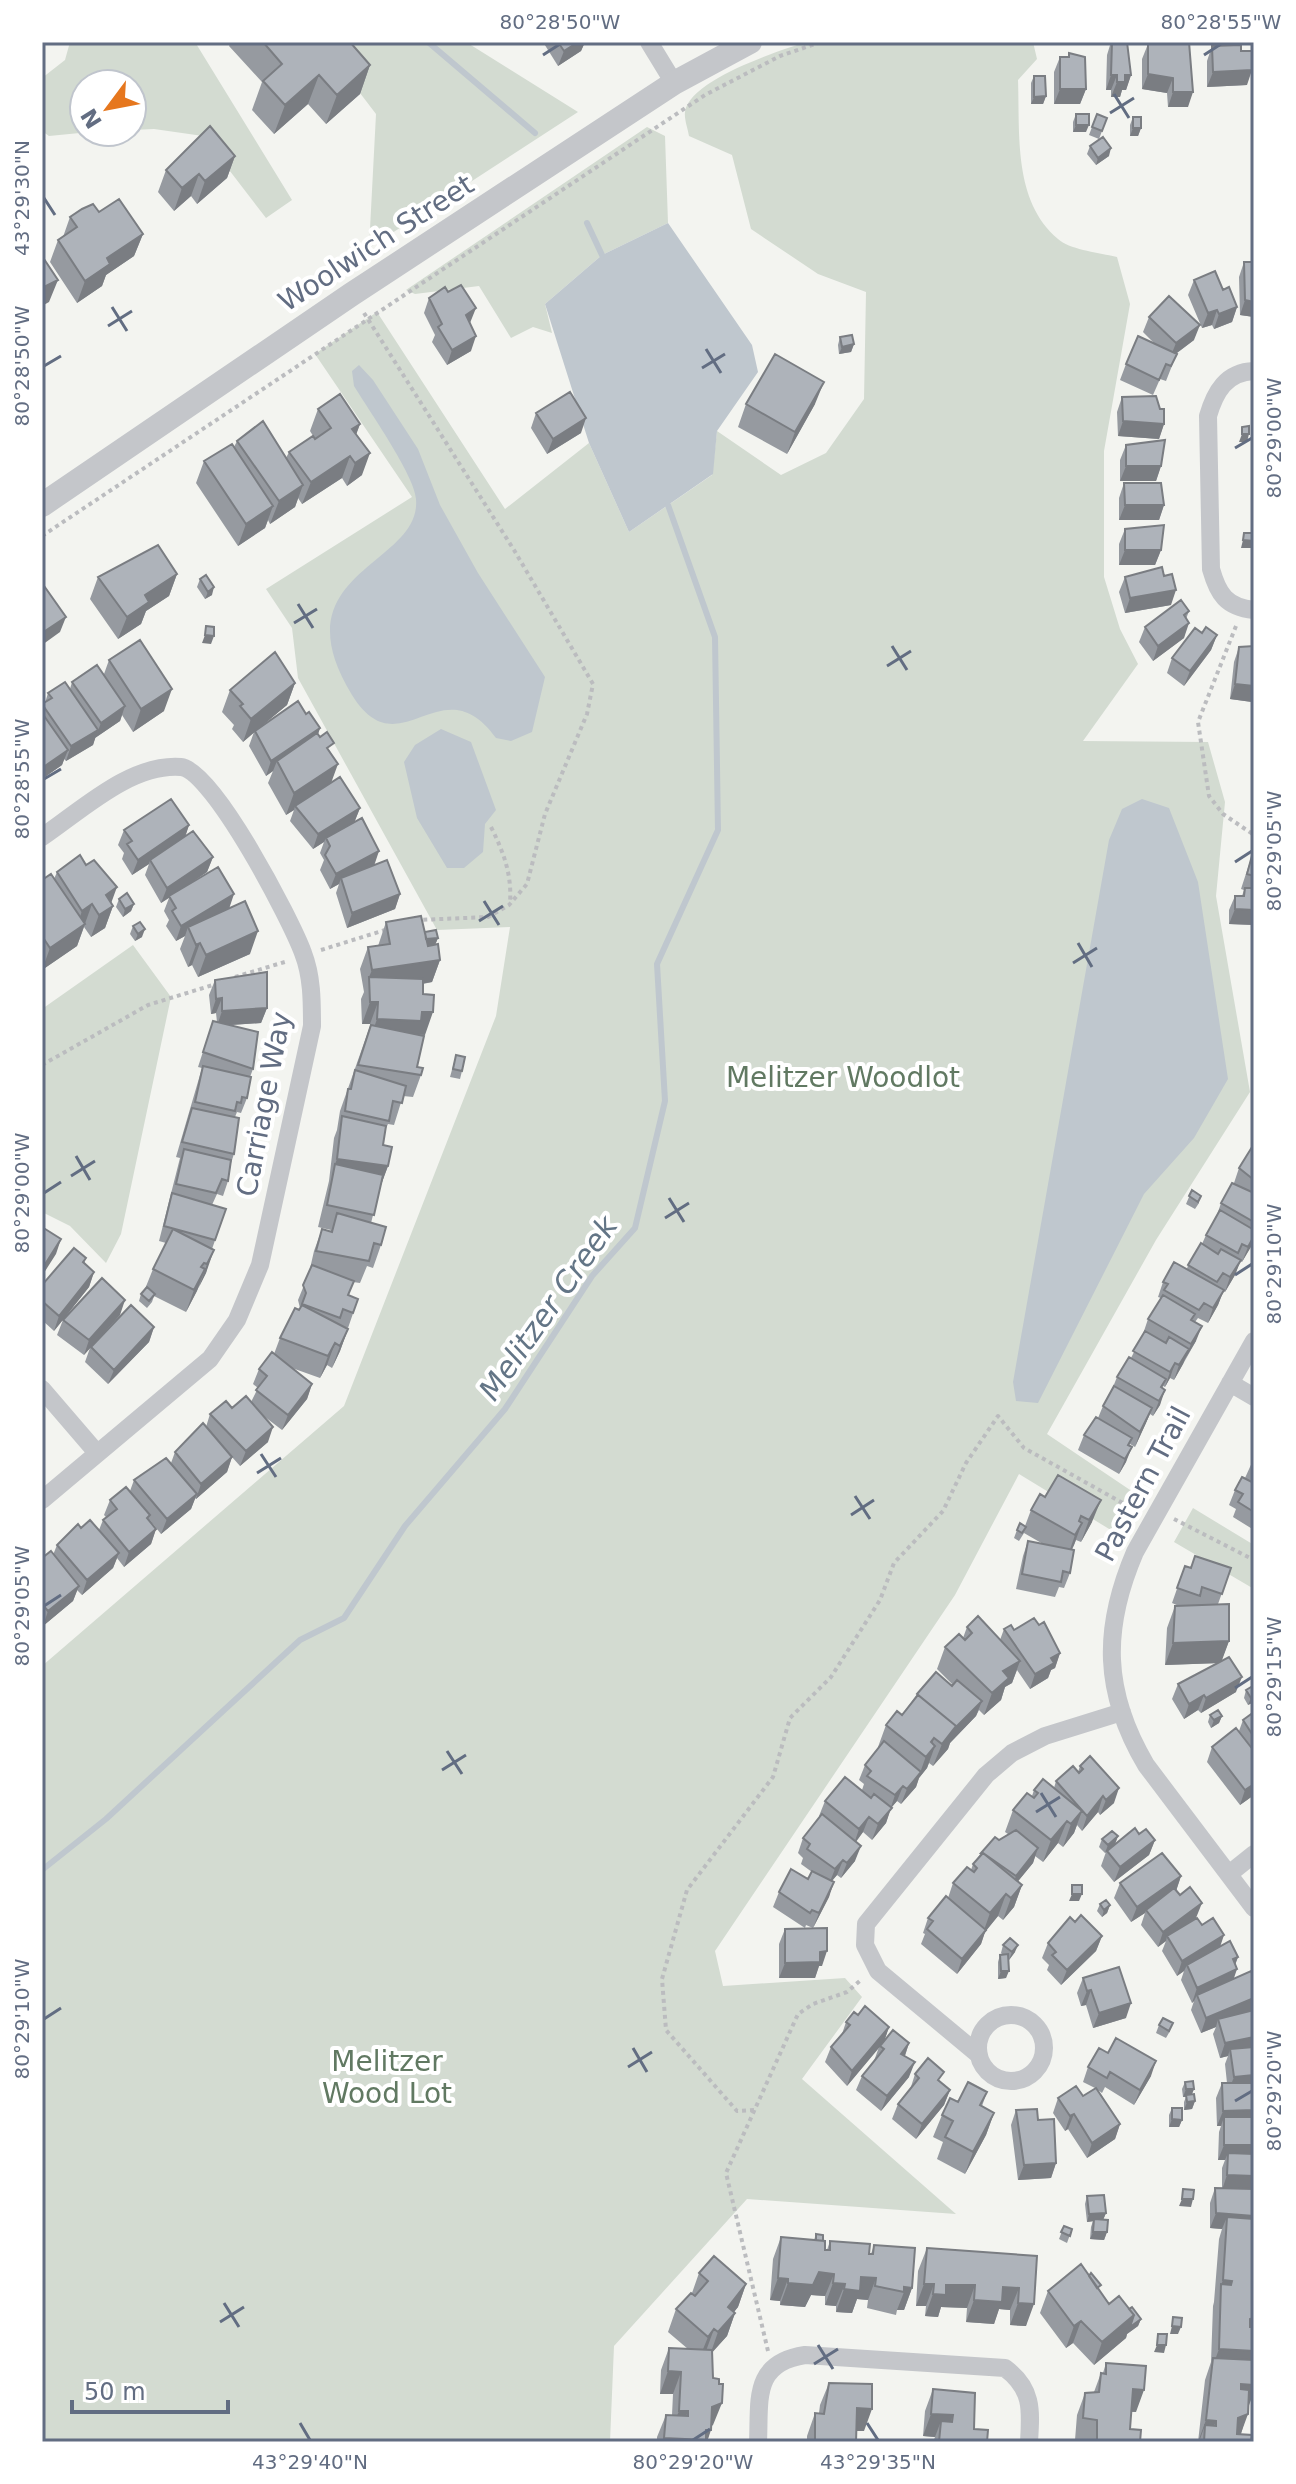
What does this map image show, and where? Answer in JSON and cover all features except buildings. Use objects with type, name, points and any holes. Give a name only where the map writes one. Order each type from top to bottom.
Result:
[{"type":"street","points":[[649,42],[674,83]]},
{"type":"street","name":"Woolwich Street","points":[[42,505],[352,294],[674,83],[750,42]]},
{"type":"street","points":[[1249,610],[1229,604],[1217,591],[1211,569],[1208,416],[1215,394],[1228,378],[1254,371]]},
{"type":"street","name":"Carriage Way","points":[[42,837],[133,777],[159,767],[186,767],[205,781],[276,891],[304,955],[312,993],[312,1026],[260,1265],[237,1320],[210,1359],[42,1500]]},
{"type":"street","name":"Pastern Trail","points":[[1254,1341],[1157,1509],[1120,1587],[1112,1624],[1110,1662],[1131,1740],[1146,1765],[1254,1908]]},
{"type":"street","points":[[1230,1383],[1254,1397]]},
{"type":"street","points":[[42,1389],[97,1453]]},
{"type":"street","points":[[979,2055],[878,1971],[865,1945],[866,1924],[986,1775],[1012,1753],[1045,1736],[1122,1712]]},
{"type":"street","points":[[1229,1874],[1254,1854]]},
{"type":"street","points":[[758,2442],[761,2387],[774,2367],[787,2358],[805,2355],[1005,2368],[1021,2383],[1032,2406],[1029,2442]]},
{"type":"path","points":[[42,536],[705,95],[780,56],[821,42]]},
{"type":"path","points":[[352,294],[514,550],[593,684],[587,714],[545,814],[527,884],[509,905],[488,917],[424,917],[411,922]]},
{"type":"path","points":[[1249,610],[1198,722],[1209,796],[1223,814],[1254,835]]},
{"type":"path","points":[[491,827],[511,881],[509,905]]},
{"type":"path","points":[[318,951],[397,926]]},
{"type":"path","points":[[42,1065],[148,1005],[290,960]]},
{"type":"path","points":[[754,2110],[737,2111],[666,2030],[662,1979],[687,1890],[773,1777],[790,1718],[831,1677],[880,1600],[894,1563],[943,1511],[966,1463],[998,1416],[1024,1448],[1138,1512]]},
{"type":"path","points":[[1174,1519],[1254,1560]]},
{"type":"path","points":[[774,2367],[760,2328],[726,2173],[798,2014],[813,2004],[847,1992],[878,1971]]},
{"type":"green space","points":[[70,42],[195,42],[292,200],[266,218],[203,136],[148,129],[148,68],[68,68],[68,134],[49,136],[42,131],[42,78],[65,60]]},
{"type":"green space","points":[[321,42],[466,42],[578,112],[369,248],[376,114]]},
{"type":"green space","name":"Melitzer Woodlot","points":[[806,42],[1033,42],[1037,59],[1018,80],[1022,166],[1033,206],[1043,223],[1063,243],[1117,257],[1130,304],[1104,451],[1104,577],[1120,629],[1138,664],[1083,741],[1208,742],[1225,802],[1216,896],[1250,1092],[1156,1240],[1047,1434],[1139,1496],[1119,1535],[1019,1474],[955,1595],[715,1951],[723,1986],[845,1978],[862,1997],[802,2079],[956,2214],[747,2199],[614,2346],[610,2442],[42,2442],[42,1666],[344,1406],[496,1016],[510,927],[437,930],[298,678],[292,628],[266,589],[412,497],[315,354],[377,312],[505,509],[589,443],[629,532],[712,475],[717,431],[781,475],[826,453],[864,399],[866,292],[818,274],[751,229],[732,155],[689,136],[685,115],[690,100],[718,78],[736,68]]},
{"type":"green space","points":[[647,127],[665,136],[668,223],[602,255],[545,304],[552,333],[533,327],[511,338],[479,286],[415,294],[406,290]]},
{"type":"green space","points":[[133,945],[171,997],[121,1234],[106,1263],[70,1226],[42,1212],[42,1009]]},
{"type":"green space","points":[[1193,1508],[1254,1545],[1254,1589],[1174,1542]]},
{"type":"shaded area","points":[[668,223],[752,345],[758,372],[717,431],[713,474],[629,532],[589,443],[545,304],[602,255]]},
{"type":"shaded area","points":[[359,365],[373,380],[418,449],[440,505],[478,573],[545,677],[532,732],[511,741],[496,738],[476,717],[457,710],[439,711],[387,724],[370,716],[352,695],[333,654],[331,621],[340,596],[398,540],[412,522],[416,499],[400,459],[354,386],[352,371]]},
{"type":"shaded area","points":[[441,729],[471,742],[496,810],[485,824],[483,852],[464,868],[447,868],[417,818],[404,762],[415,745]]},
{"type":"shaded area","points":[[1142,799],[1169,808],[1198,882],[1228,1079],[1194,1138],[1144,1194],[1038,1403],[1016,1401],[1013,1382],[1109,840],[1122,809]]},
{"type":"waterway","name":"Melitzer Creek","points":[[428,42],[535,133]]},
{"type":"waterway","points":[[587,223],[602,255]]},
{"type":"waterway","name":"Melitzer Creek","points":[[42,1870],[106,1819],[300,1640],[344,1618],[405,1526],[505,1409],[592,1276],[635,1228],[665,1101],[657,964],[718,830],[715,637],[668,505]]},
{"type":"park label","name":"Melitzer Wood Lot","points":[[387,2077]]}]
